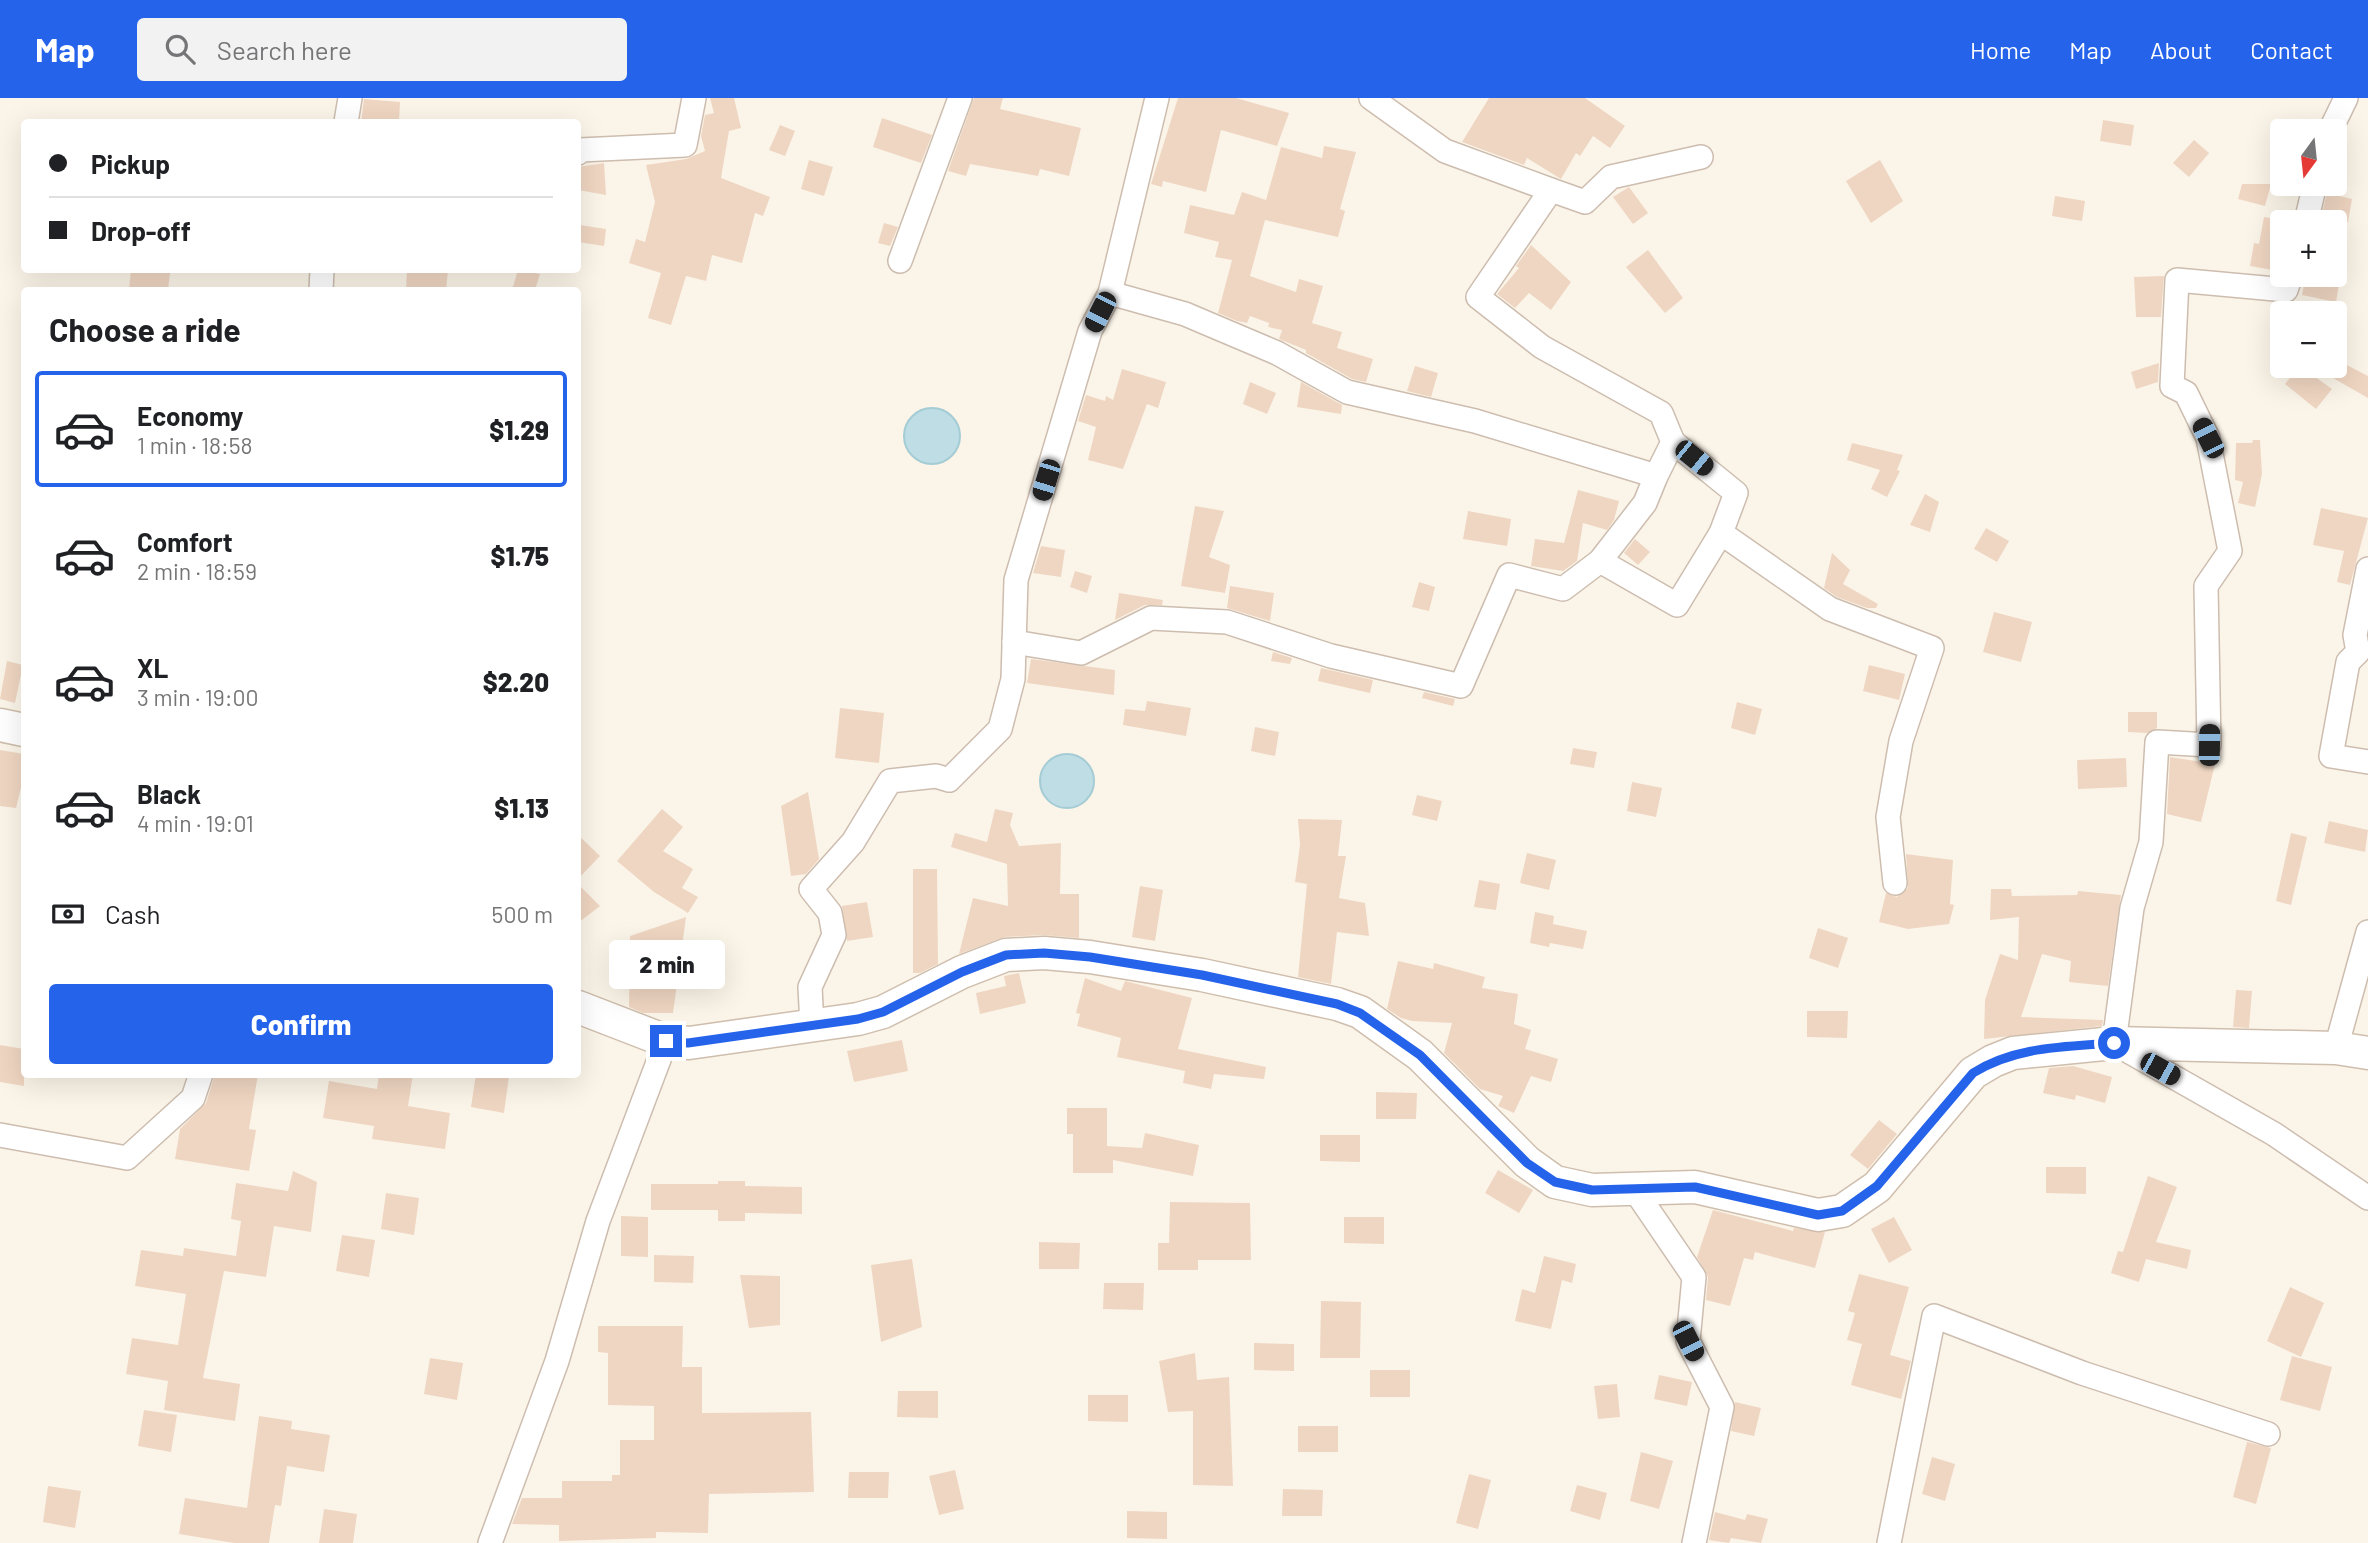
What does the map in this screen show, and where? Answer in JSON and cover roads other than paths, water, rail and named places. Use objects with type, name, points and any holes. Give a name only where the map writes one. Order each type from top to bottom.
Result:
[{"type":"street","points":[[346,119],[350,98]]},
{"type":"street","points":[[581,150],[685,145],[694,98]]},
{"type":"street","points":[[900,261],[960,98]]},
{"type":"street","points":[[812,1026],[810,987],[834,934],[830,913],[811,889],[853,842],[890,782],[936,776],[949,780],[1000,729],[1013,679],[1016,580],[1090,331],[1110,293],[1157,98]]},
{"type":"street","points":[[1371,98],[1445,151],[1585,202],[1611,177],[1701,157]]},
{"type":"street","points":[[2336,119],[2346,98]]},
{"type":"street","points":[[1551,190],[1478,297],[1542,347],[1661,413],[1673,442],[1736,493],[1721,533],[1676,605],[1600,561]]},
{"type":"street","points":[[2114,1043],[2132,908],[2151,842],[2157,742],[2209,745],[2206,586],[2230,551],[2208,438],[2186,393],[2172,386],[2178,280],[2286,290],[2287,287]]},
{"type":"street","points":[[1110,293],[1185,314],[1277,353],[1347,392],[1475,421],[1656,476]]},
{"type":"street","points":[[1014,642],[1081,653],[1151,618],[1227,622],[1331,656],[1461,686],[1509,575],[1563,589],[1600,561],[1645,503],[1673,442]]},
{"type":"street","points":[[1721,533],[1830,609],[1932,648],[1901,741],[1888,817],[1895,883]]},
{"type":"street","points":[[2368,569],[2356,635],[2358,652],[2348,662],[2331,756],[2368,762]]},
{"type":"street","points":[[0,725],[21,729]]},
{"type":"street","points":[[2336,1048],[2368,932]]},
{"type":"street","points":[[581,1008],[666,1041],[688,1043],[858,1019],[883,1012],[962,972],[1006,955],[1044,953],[1090,957],[1202,975],[1337,1004],[1360,1013],[1420,1055],[1527,1163],[1555,1182],[1592,1190],[1695,1187],[1818,1215],[1842,1211],[1877,1186],[1973,1073],[1993,1061],[2039,1049],[2114,1043],[2336,1048],[2368,1053]]},
{"type":"street","points":[[490,1543],[557,1361],[598,1221],[666,1041]]},
{"type":"street","points":[[2114,1043],[2274,1134],[2368,1198]]},
{"type":"street","points":[[0,1135],[127,1158],[193,1098],[200,1078]]},
{"type":"street","points":[[1634,1189],[1694,1277],[1688,1341],[1722,1407],[1694,1543]]},
{"type":"street","points":[[1889,1543],[1934,1316],[2082,1373],[2268,1434]]},
{"type":"water","points":[[927,408],[937,408],[952,416],[958,425],[958,447],[952,456],[937,464],[927,464],[909,452],[904,441],[904,431],[916,413]]},
{"type":"water","points":[[1067,754],[1086,762],[1094,781],[1086,800],[1067,808],[1048,800],[1040,781],[1048,762]]}]
